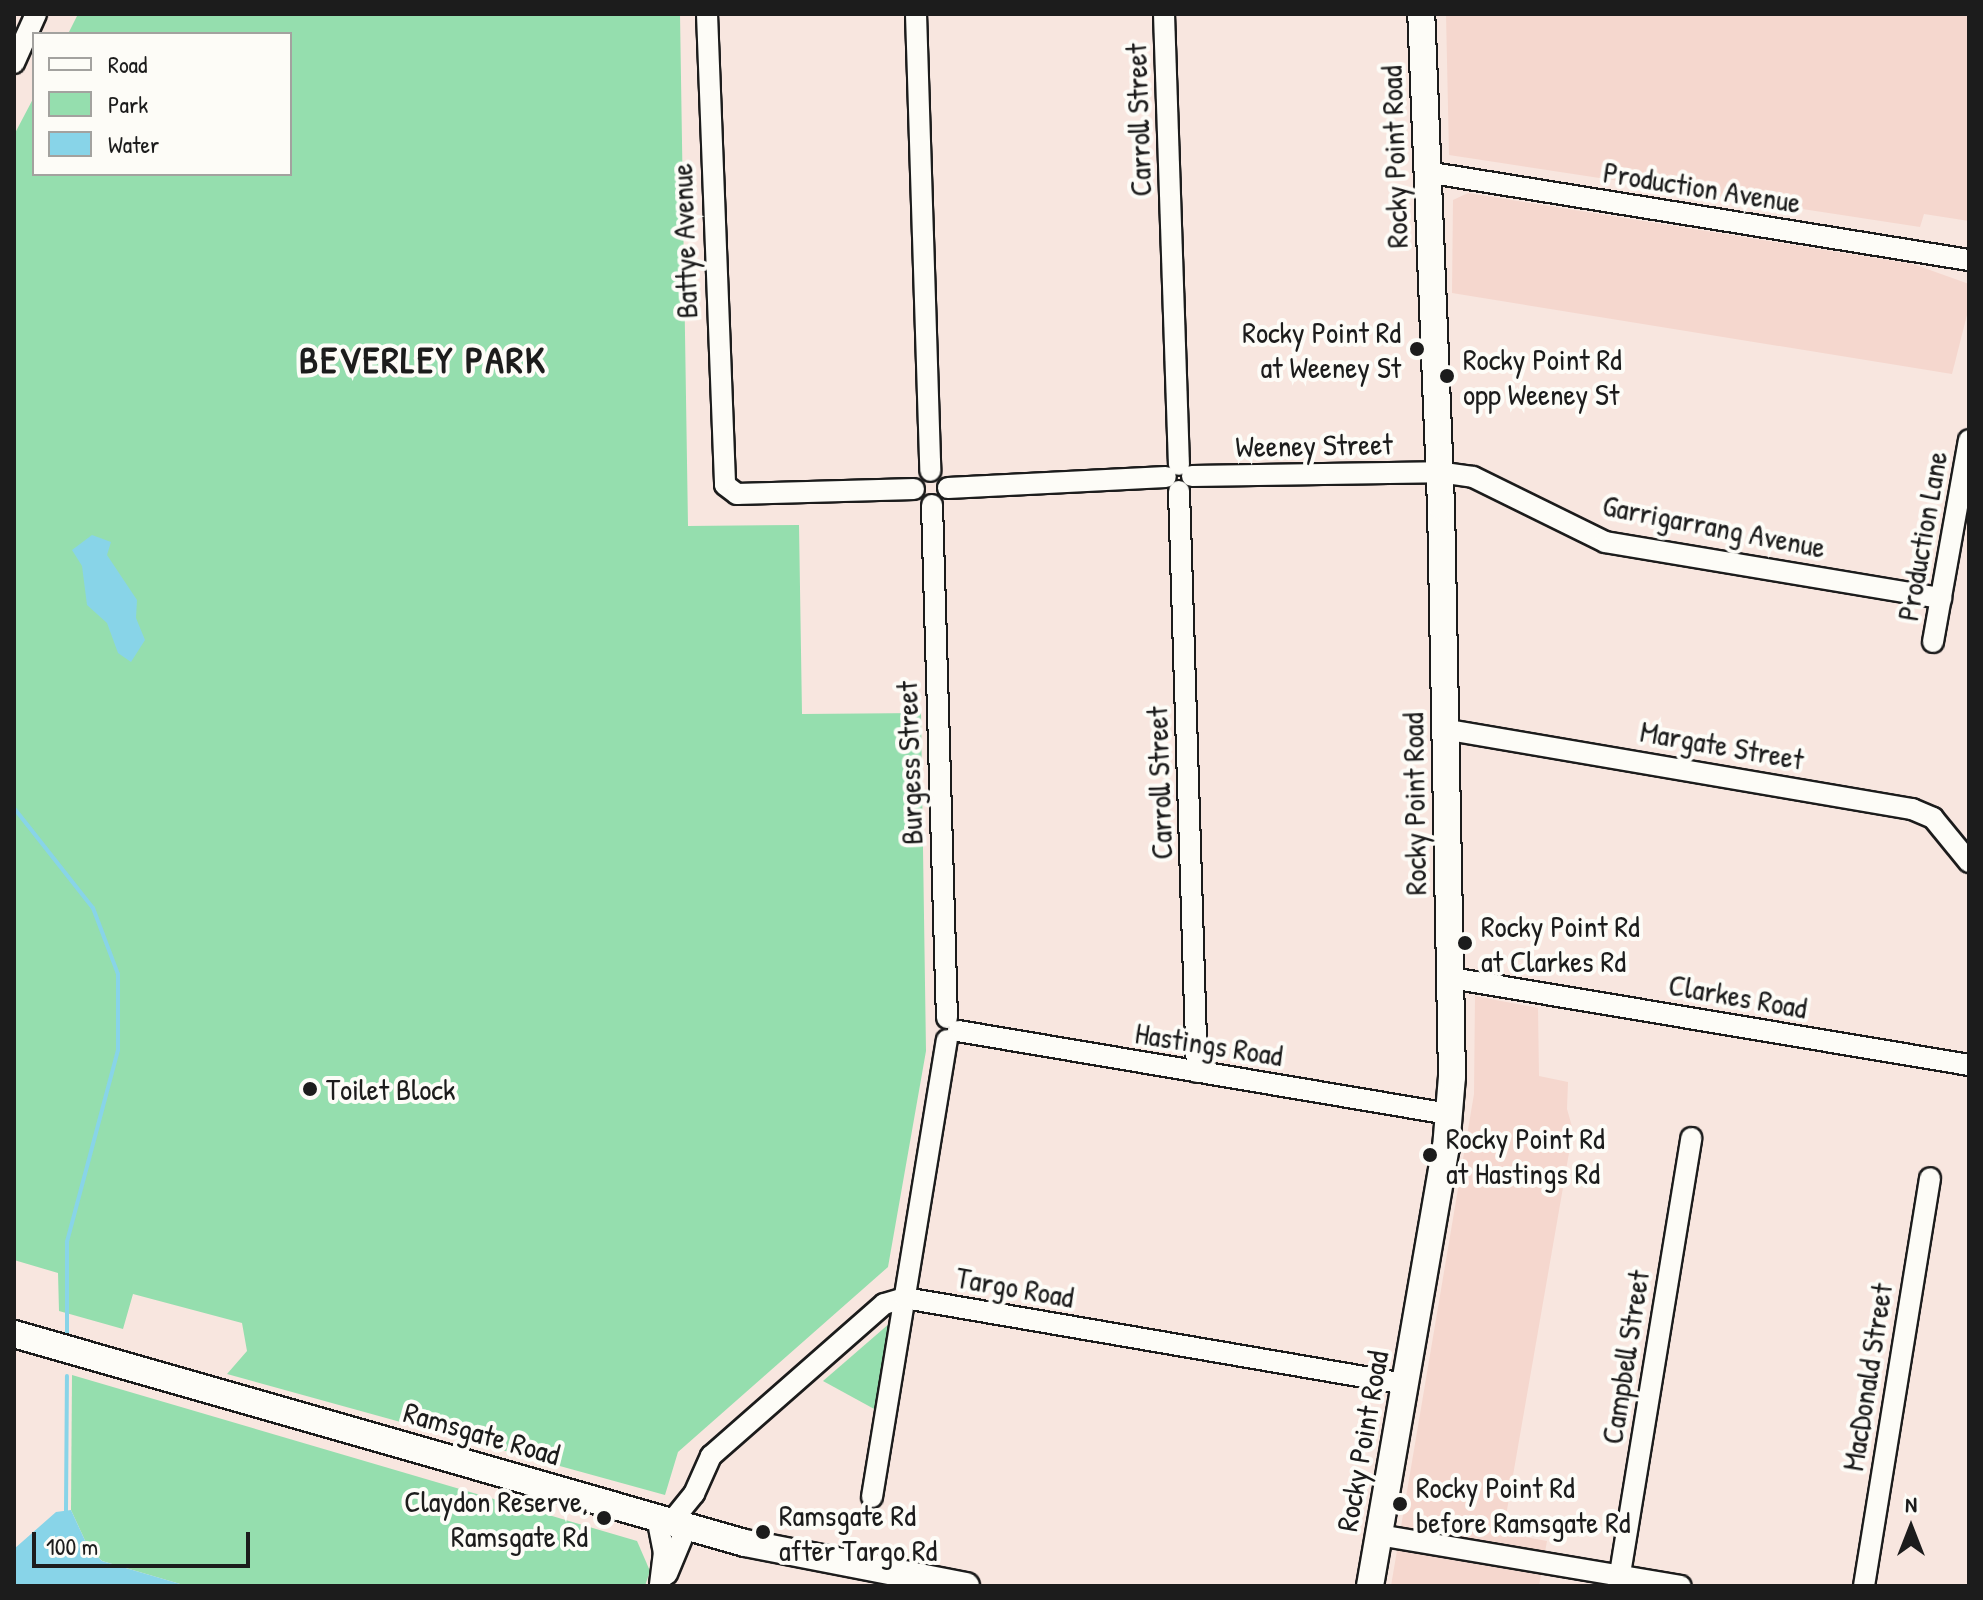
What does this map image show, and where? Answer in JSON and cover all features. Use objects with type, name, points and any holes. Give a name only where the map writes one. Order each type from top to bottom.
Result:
[{"type":"main road","name":"Rocky Point Road","points":[[1370,1586],[1450,1114],[1451,978],[1438,472],[1421,14]]},
{"type":"main road","name":"Ramsgate Road","points":[[37,1338],[679,1524],[788,1553],[966,1586]]},
{"type":"street","points":[[14,63],[36,14]]},
{"type":"street","name":"Battye Avenue","points":[[707,14],[725,485],[737,494],[914,489]]},
{"type":"street","points":[[916,14],[930,471]]},
{"type":"street","name":"Carroll Street","points":[[1164,14],[1197,1072]]},
{"type":"street","name":"Production Avenue","points":[[1426,172],[1969,260]]},
{"type":"street","name":"Production Lane","points":[[1933,642],[1969,440]]},
{"type":"street","points":[[930,471],[945,478],[948,488],[945,498],[932,505],[917,499],[914,489],[917,479],[930,471]]},
{"type":"street","name":"Weeney Street","points":[[948,488],[1179,477],[1438,472]]},
{"type":"street","name":"Garrigarrang Avenue","points":[[1438,472],[1473,477],[1605,542],[1941,598]]},
{"type":"street","name":"Burgess Street","points":[[872,1497],[950,1030],[932,505]]},
{"type":"street","name":"Margate Street","points":[[1443,729],[1912,809],[1933,818],[1969,862]]},
{"type":"street","name":"Clarkes Road","points":[[1451,978],[1969,1065]]},
{"type":"street","name":"Hastings Road","points":[[950,1030],[1450,1114]]},
{"type":"street","name":"Campbell Street","points":[[1618,1581],[1691,1138]]},
{"type":"street","name":"MacDonald Street","points":[[1864,1586],[1930,1178]]},
{"type":"street","points":[[661,1586],[664,1552],[711,1456],[884,1304],[905,1298]]},
{"type":"street","name":"Targo Road","points":[[905,1298],[1405,1384]]},
{"type":"street","points":[[661,1586],[679,1524]]},
{"type":"street","points":[[1379,1535],[1618,1581],[1681,1586]]},
{"type":"shaded area","points":[[1446,14],[1969,14],[1969,221],[1924,214],[1920,227],[1449,155]]},
{"type":"shaded area","points":[[1468,193],[1913,264],[1969,284],[1969,307],[1952,374],[1452,293],[1453,200]]},
{"type":"shaded area","points":[[1475,996],[1538,1008],[1539,1076],[1568,1082],[1567,1109],[1573,1130],[1503,1533],[1547,1541],[1539,1586],[1391,1586],[1474,1094]]},
{"type":"green space","points":[[78,14],[680,14],[688,526],[799,525],[802,714],[921,713],[926,1051],[888,1267],[678,1452],[665,1495],[227,1374],[247,1351],[242,1323],[133,1294],[123,1329],[59,1311],[58,1273],[14,1260],[14,135],[32,101],[32,176],[292,176],[292,32],[69,32]]},
{"type":"green space","points":[[890,1323],[876,1410],[823,1381]]},
{"type":"green space","points":[[72,1375],[637,1541],[650,1571],[645,1586],[187,1586],[102,1561],[88,1547],[71,1510]]},
{"type":"water","points":[[92,535],[111,542],[107,555],[137,600],[136,618],[145,640],[131,662],[118,653],[107,623],[87,605],[82,566],[72,550]]},
{"type":"water","points":[[71,1510],[88,1547],[102,1561],[187,1586],[14,1586],[14,1549],[56,1512]]},
{"type":"waterway","points":[[14,808],[93,908],[118,974],[118,1050],[67,1242],[67,1339]]},
{"type":"waterway","points":[[66,1511],[67,1376]]},
{"type":"place","name":"Rocky Point Rd at Weeney St","points":[[1417,349]]},
{"type":"place","name":"Rocky Point Rd opp Weeney St","points":[[1447,376]]},
{"type":"place","name":"Rocky Point Rd at Clarkes Rd","points":[[1465,943]]},
{"type":"place","name":"Toilet Block","points":[[310,1089]]},
{"type":"place","name":"Rocky Point Rd at Hastings Rd","points":[[1430,1155]]},
{"type":"place","name":"Rocky Point Rd before Ramsgate Rd","points":[[1400,1504]]},
{"type":"place","name":"Claydon Reserve, Ramsgate Rd","points":[[604,1518]]},
{"type":"place","name":"Ramsgate Rd after Targo Rd","points":[[763,1532]]},
{"type":"district","name":"BEVERLEY PARK","points":[[423,360]]}]
